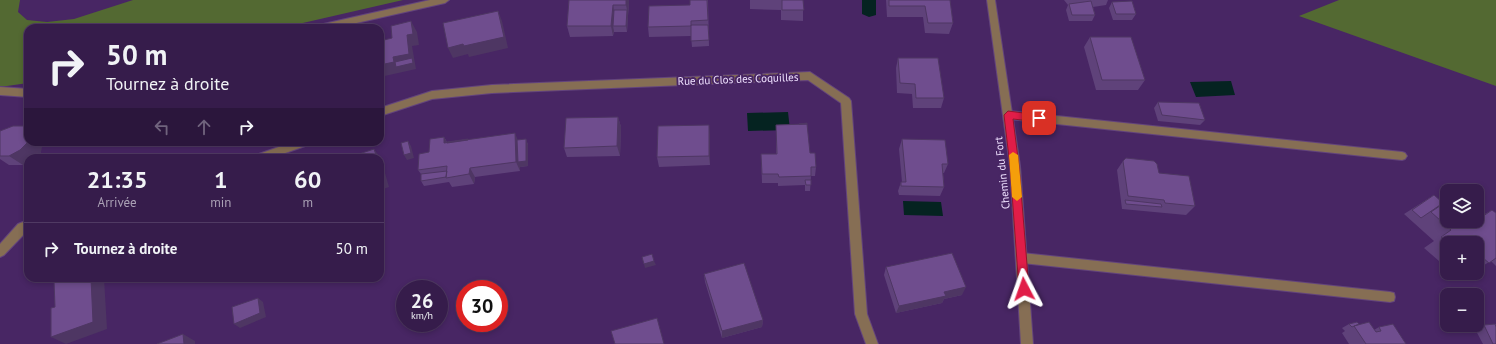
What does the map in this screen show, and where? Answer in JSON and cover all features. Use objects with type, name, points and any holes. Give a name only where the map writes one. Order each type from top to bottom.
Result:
[{"type":"street","points":[[337,24],[445,0]]},
{"type":"street","name":"Chemin du Fort","points":[[991,0],[1015,166],[1027,344]]},
{"type":"street","name":"Rue du Clos des Coquilles","points":[[384,111],[432,95],[492,89],[810,76],[846,101],[861,314],[872,344]]},
{"type":"street","points":[[0,92],[24,92]]},
{"type":"street","points":[[1008,115],[1402,156]]},
{"type":"street","points":[[271,154],[294,146]]},
{"type":"street","points":[[0,252],[24,226]]},
{"type":"street","points":[[1022,258],[1390,297]]},
{"type":"green space","points":[[0,0],[20,0],[18,12],[27,20],[47,22],[74,19],[133,0],[403,0],[298,24],[24,24],[24,84],[0,87]]},
{"type":"green space","points":[[1339,0],[1496,0],[1496,86],[1299,16]]},
{"type":"shaded area","points":[[862,0],[876,0],[876,15],[869,17],[862,14]]},
{"type":"shaded area","points":[[1231,81],[1235,95],[1196,97],[1190,82]]},
{"type":"shaded area","points":[[788,112],[790,130],[748,131],[747,113]]},
{"type":"shaded area","points":[[903,201],[941,202],[943,216],[904,215]]},
{"type":"building","points":[[569,0],[626,0],[626,5],[613,5],[611,26],[567,26]]},
{"type":"building","points":[[690,0],[707,0],[708,20],[691,21],[691,26],[648,27],[649,6],[690,5]]},
{"type":"building","points":[[782,0],[803,0],[804,10],[782,10]]},
{"type":"building","points":[[889,0],[950,0],[953,23],[928,23],[925,6],[889,6]]},
{"type":"building","points":[[1091,1],[1095,15],[1072,15],[1069,4]]},
{"type":"building","points":[[1132,1],[1136,14],[1116,14],[1112,2]]},
{"type":"building","points":[[614,10],[627,10],[626,26],[613,26]]},
{"type":"building","points":[[498,11],[504,37],[448,48],[443,23]]},
{"type":"building","points":[[411,21],[413,34],[407,35],[409,54],[393,57],[394,62],[384,64],[384,40],[392,38],[391,26]]},
{"type":"building","points":[[691,25],[708,25],[709,40],[691,41]]},
{"type":"building","points":[[1090,37],[1131,37],[1145,80],[1102,80]]},
{"type":"building","points":[[412,58],[413,63],[396,67],[395,62]]},
{"type":"building","points":[[898,58],[938,58],[944,98],[916,98],[915,84],[900,83]]},
{"type":"building","points":[[1158,102],[1199,103],[1205,120],[1162,115]]},
{"type":"building","points":[[618,117],[617,146],[564,148],[566,118]]},
{"type":"building","points":[[807,124],[810,153],[815,153],[816,167],[811,167],[811,176],[779,177],[778,174],[762,174],[761,154],[777,154],[776,125]]},
{"type":"building","points":[[709,125],[709,156],[657,157],[658,126]]},
{"type":"building","points":[[13,126],[24,126],[24,146],[9,156],[0,156],[0,131]]},
{"type":"building","points":[[515,133],[516,162],[470,168],[469,174],[446,178],[447,166],[418,170],[419,154],[429,152],[430,139],[444,137],[444,143]]},
{"type":"building","points":[[526,139],[526,161],[518,162],[517,140]]},
{"type":"building","points":[[902,139],[945,140],[948,164],[942,164],[944,187],[901,186],[901,182],[906,182]]},
{"type":"building","points":[[468,140],[447,143],[447,142]]},
{"type":"building","points":[[408,141],[411,153],[404,155],[401,143]]},
{"type":"building","points":[[374,149],[376,154],[359,154]]},
{"type":"building","points":[[1126,158],[1154,161],[1157,164],[1159,173],[1189,176],[1195,206],[1165,203],[1164,200],[1128,196],[1123,161]]},
{"type":"building","points":[[447,171],[446,177],[421,181],[421,174]]},
{"type":"building","points":[[805,180],[811,180],[811,185],[806,185]]},
{"type":"building","points":[[1434,195],[1440,200],[1440,205],[1421,218],[1412,210]]},
{"type":"building","points":[[1125,200],[1161,204],[1162,207],[1126,204]]},
{"type":"building","points":[[1440,206],[1440,220],[1431,212]]},
{"type":"building","points":[[1492,210],[1496,213],[1496,258],[1489,263],[1484,259],[1484,236],[1442,236],[1451,230],[1449,228],[1484,228],[1484,216]]},
{"type":"building","points":[[952,253],[966,287],[944,292],[946,296],[899,306],[886,267]]},
{"type":"building","points":[[652,254],[654,261],[644,264],[642,257]]},
{"type":"building","points":[[744,263],[763,320],[722,331],[704,274]]},
{"type":"building","points":[[54,282],[91,282],[93,322],[51,337],[51,308],[55,307]]},
{"type":"building","points":[[258,298],[260,313],[234,324],[232,307]]},
{"type":"building","points":[[657,318],[664,344],[615,344],[611,331]]},
{"type":"building","points":[[1357,322],[1359,324],[1352,327],[1349,324]]},
{"type":"building","points":[[1369,322],[1376,332],[1381,331],[1379,327],[1393,324],[1406,344],[1366,344],[1354,326]]},
{"type":"building","points":[[1495,324],[1496,344],[1493,344],[1484,325]]},
{"type":"building","points":[[183,334],[184,344],[157,344]]},
{"type":"slow traffic","points":[[1013,155],[1017,197]]},
{"type":"route","points":[[1024,289],[1015,166],[1008,115],[1039,118]]}]
